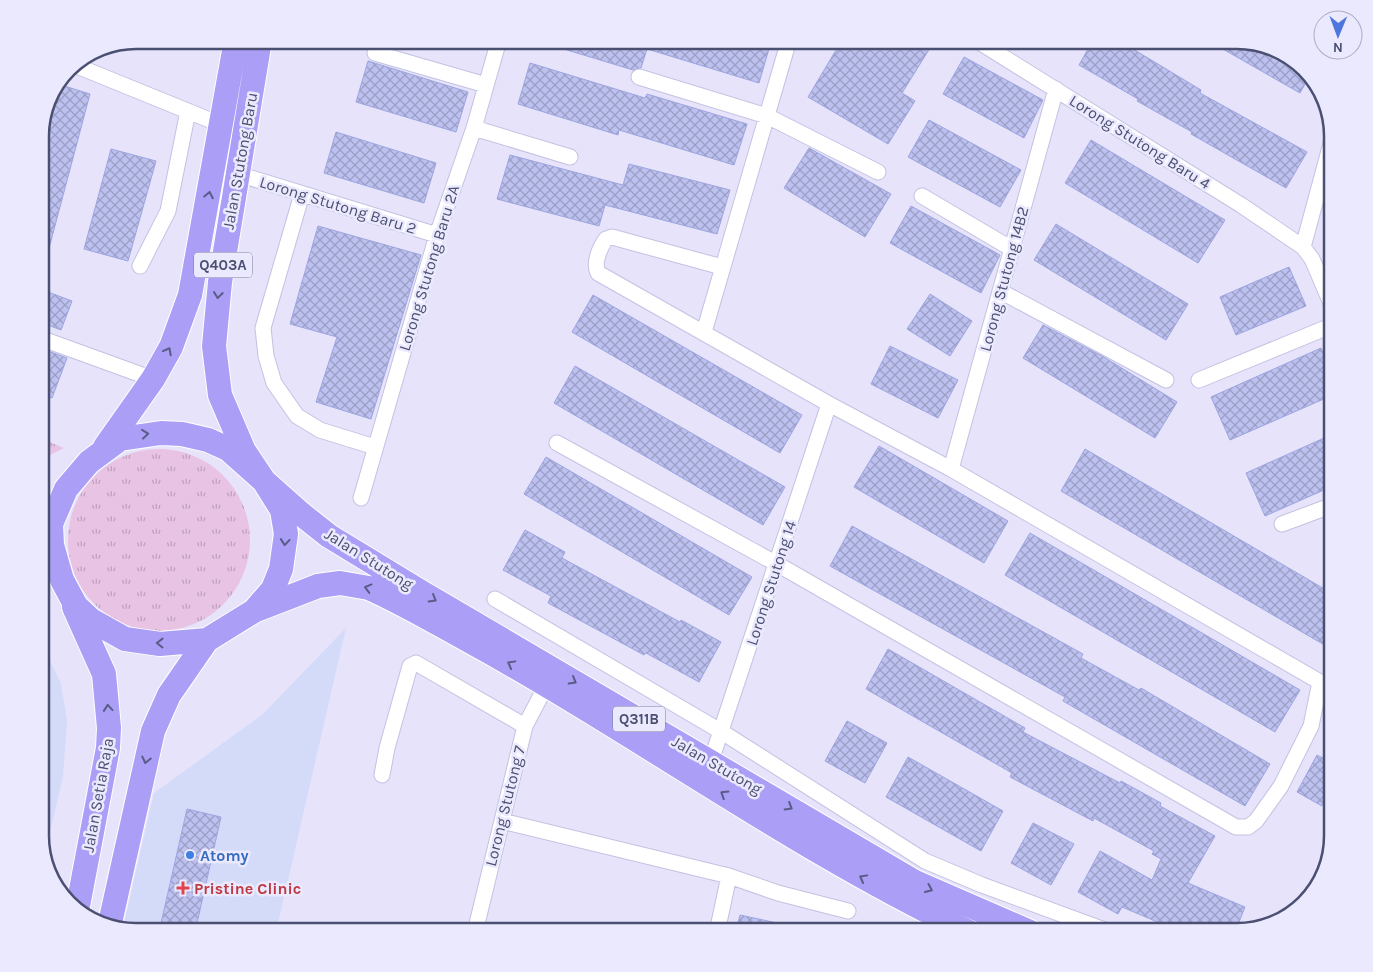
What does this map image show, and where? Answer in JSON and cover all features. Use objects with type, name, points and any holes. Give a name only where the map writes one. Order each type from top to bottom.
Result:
[{"type":"main road","name":"Jalan Stutong Baru","points":[[103,450],[153,378],[171,347],[190,295],[234,49]]},
{"type":"main road","name":"Jalan Stutong Baru","points":[[259,49],[220,282],[214,346],[220,396],[244,451],[264,481]]},
{"type":"main road","points":[[103,450],[120,439],[139,435],[182,434],[208,440],[228,449],[264,481],[282,510],[286,534],[281,569],[273,589],[254,610],[207,640],[169,695],[152,731],[111,920]]},
{"type":"main road","name":"Jalan Setia Raja","points":[[79,902],[108,748],[109,728],[104,674],[65,588],[52,546],[51,502],[103,450]]},
{"type":"main road","name":"Jalan Stutong","points":[[264,481],[329,536],[421,592],[915,882],[1009,923]]},
{"type":"main road","points":[[49,576],[65,588],[91,620],[125,639],[160,644],[207,640]]},
{"type":"main road","name":"Jalan Stutong","points":[[254,610],[318,586],[340,584],[369,588],[547,684],[831,860],[907,902],[950,923]]},
{"type":"street","name":"Lorong Stutong Baru 2A","points":[[360,498],[437,235],[474,128],[497,49]]},
{"type":"street","points":[[704,332],[786,49]]},
{"type":"street","name":"Lorong Stutong Baru 4","points":[[991,49],[1241,205],[1302,247]]},
{"type":"street","points":[[375,52],[486,85]]},
{"type":"street","points":[[82,68],[222,124]]},
{"type":"street","points":[[639,77],[767,116],[878,172]]},
{"type":"street","name":"Lorong Stutong 14B2","points":[[951,469],[1056,89]]},
{"type":"street","points":[[140,266],[168,211],[188,111]]},
{"type":"street","points":[[474,128],[570,157]]},
{"type":"street","points":[[1324,168],[1302,247],[1312,259],[1324,287]]},
{"type":"street","name":"Lorong Stutong Baru 2","points":[[238,174],[437,235]]},
{"type":"street","points":[[302,194],[262,328],[266,356],[274,383],[297,416],[320,430],[375,447]]},
{"type":"street","points":[[922,196],[1012,249]]},
{"type":"street","points":[[722,266],[612,238],[606,239],[603,243],[596,264],[598,273],[829,404],[951,469],[1324,680]]},
{"type":"street","points":[[1000,291],[1166,380]]},
{"type":"street","points":[[1199,380],[1324,329]]},
{"type":"street","points":[[49,341],[153,378]]},
{"type":"street","name":"Lorong Stutong 14","points":[[711,761],[829,404]]},
{"type":"street","points":[[557,443],[777,564],[1236,827],[1248,827],[1256,821],[1281,786],[1310,726],[1324,690]]},
{"type":"street","points":[[1282,524],[1324,508]]},
{"type":"street","points":[[495,599],[722,732],[925,860],[982,885],[1085,923]]},
{"type":"street","points":[[382,775],[399,702],[410,666],[416,663],[525,726]]},
{"type":"street","name":"Lorong Stutong 7","points":[[477,923],[525,726],[547,684]]},
{"type":"street","points":[[502,821],[729,876],[778,893],[848,910]]},
{"type":"street","points":[[719,923],[729,876]]},
{"type":"shaded area","points":[[346,628],[278,923],[124,922],[154,793],[262,715]]},
{"type":"shaded area","points":[[49,658],[61,684],[67,720],[63,777],[49,836]]},
{"type":"green space","points":[[49,442],[64,448],[49,456]]},
{"type":"green space","points":[[159,449],[177,451],[194,456],[217,470],[229,482],[243,505],[248,522],[250,540],[248,558],[243,575],[229,598],[217,610],[194,624],[177,629],[159,631],[141,629],[124,624],[101,610],[89,598],[75,575],[70,558],[68,540],[70,522],[75,505],[89,482],[101,470],[124,456],[141,451]]},
{"type":"building","points":[[564,49],[647,49],[641,68],[633,70]]},
{"type":"building","points":[[647,49],[769,49],[759,83]]},
{"type":"building","points":[[837,49],[929,49],[902,93],[915,101],[888,144],[808,97]]},
{"type":"building","points":[[1088,49],[1133,49],[1201,90],[1200,93],[1307,152],[1286,188],[1191,134],[1192,132],[1079,65]]},
{"type":"building","points":[[1223,49],[1248,49],[1270,55],[1285,63],[1306,83],[1300,93]]},
{"type":"building","points":[[964,57],[1043,100],[1024,138],[943,94]]},
{"type":"building","points":[[368,61],[468,92],[456,132],[356,102]]},
{"type":"building","points":[[530,63],[645,98],[647,94],[747,124],[734,165],[619,130],[618,135],[518,104]]},
{"type":"building","points":[[65,86],[90,94],[49,248],[49,130],[52,114]]},
{"type":"building","points":[[929,120],[1021,170],[1000,207],[908,157]]},
{"type":"building","points":[[336,132],[436,163],[424,203],[324,173]]},
{"type":"building","points":[[1091,140],[1225,220],[1198,263],[1065,183]]},
{"type":"building","points":[[809,148],[891,194],[865,237],[784,188]]},
{"type":"building","points":[[111,149],[156,161],[128,261],[84,249]]},
{"type":"building","points":[[510,155],[623,185],[629,164],[730,190],[717,234],[605,205],[599,226],[497,199]]},
{"type":"building","points":[[911,206],[1000,255],[981,293],[890,243]]},
{"type":"building","points":[[1056,224],[1188,304],[1166,340],[1034,260]]},
{"type":"building","points":[[318,226],[421,255],[371,419],[316,402],[337,337],[290,324]]},
{"type":"building","points":[[1289,267],[1306,306],[1236,335],[1220,297]]},
{"type":"building","points":[[49,292],[72,301],[61,330],[49,325]]},
{"type":"building","points":[[930,294],[972,321],[950,356],[907,329]]},
{"type":"building","points":[[593,295],[802,415],[780,453],[572,332]]},
{"type":"building","points":[[1043,325],[1102,356],[1177,402],[1155,438],[1023,358]]},
{"type":"building","points":[[890,346],[958,380],[938,418],[871,384]]},
{"type":"building","points":[[1321,348],[1324,355],[1324,399],[1230,440],[1211,397]]},
{"type":"building","points":[[49,351],[67,358],[52,398],[49,397]]},
{"type":"building","points":[[575,366],[785,487],[763,525],[554,403]]},
{"type":"building","points":[[1324,438],[1324,490],[1265,516],[1246,473]]},
{"type":"building","points":[[879,446],[1008,521],[984,563],[854,487]]},
{"type":"building","points":[[1085,449],[1324,589],[1324,645],[1061,491]]},
{"type":"building","points":[[546,457],[752,577],[729,615],[524,494]]},
{"type":"building","points":[[852,526],[1083,654],[1081,658],[1139,690],[1141,688],[1270,764],[1245,806],[1063,701],[1065,697],[830,566]]},
{"type":"building","points":[[525,530],[565,552],[562,558],[721,642],[699,682],[646,653],[644,655],[548,603],[551,596],[503,570]]},
{"type":"building","points":[[1030,533],[1300,690],[1275,732],[1005,575]]},
{"type":"building","points":[[888,649],[1025,728],[1023,732],[1120,783],[1121,781],[1161,803],[1160,806],[1215,836],[1188,883],[1245,907],[1239,923],[1160,923],[1122,907],[1118,914],[1078,892],[1100,851],[1152,880],[1161,859],[1152,854],[1154,851],[1094,818],[1093,821],[1010,777],[1012,773],[866,689]]},
{"type":"building","points":[[847,721],[887,743],[865,783],[825,761]]},
{"type":"building","points":[[1317,755],[1324,758],[1324,802],[1322,806],[1297,792]]},
{"type":"building","points":[[908,757],[1003,811],[981,851],[886,797]]},
{"type":"building","points":[[187,809],[221,817],[197,923],[161,923]]},
{"type":"building","points":[[1033,823],[1074,844],[1051,885],[1011,863]]},
{"type":"building","points":[[740,915],[777,923],[738,923]]},
{"type":"place","name":"Atomy","points":[[190,855]]},
{"type":"place","name":"Pristine Clinic","points":[[183,888]]}]
